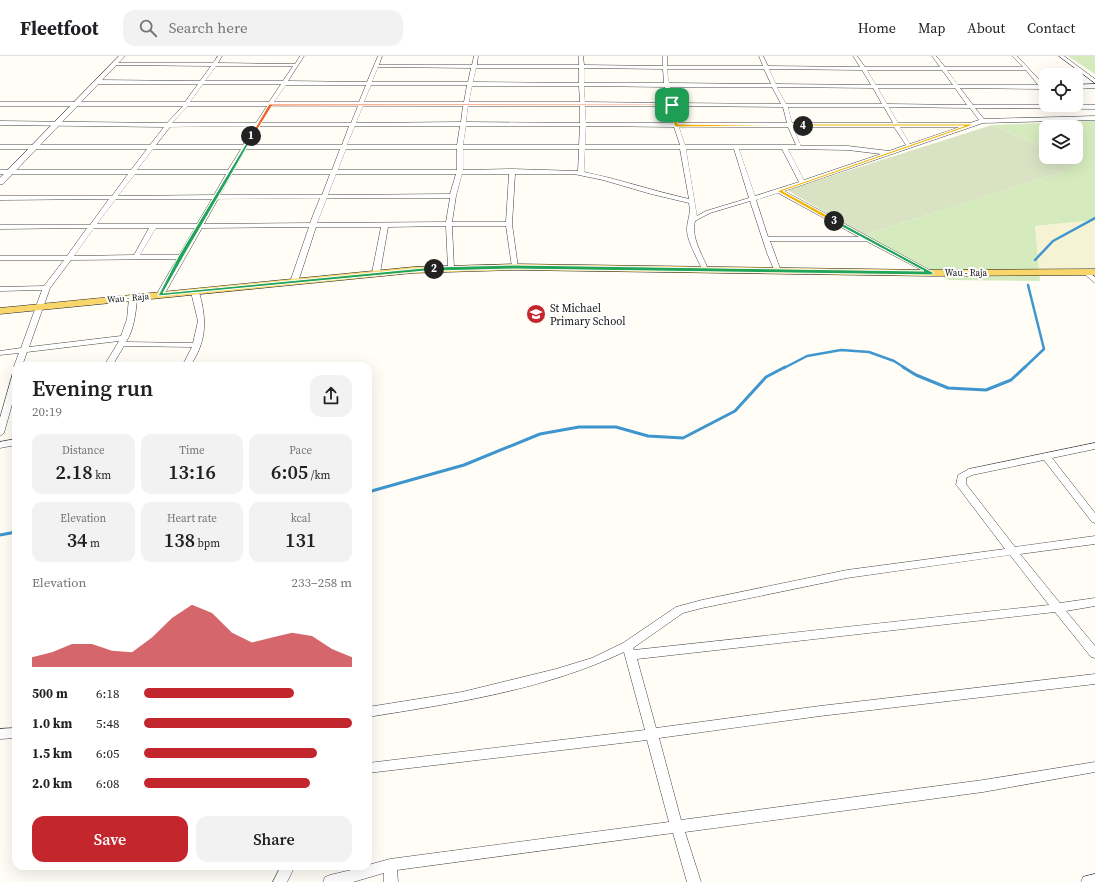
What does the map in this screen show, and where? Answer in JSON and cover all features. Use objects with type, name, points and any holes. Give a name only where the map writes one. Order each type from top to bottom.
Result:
[{"type":"main road","name":"Wau - Raja","points":[[0,311],[451,268],[514,267],[931,273],[1090,272]]},
{"type":"street","points":[[0,182],[122,56]]},
{"type":"street","points":[[19,362],[46,288],[68,257],[115,198],[168,125],[186,105],[220,56]]},
{"type":"street","points":[[160,295],[180,257],[200,226],[246,147],[257,125],[302,56]]},
{"type":"street","points":[[294,282],[313,224],[380,56]]},
{"type":"street","points":[[451,268],[450,224],[453,196],[460,172],[460,147],[466,104],[476,56]]},
{"type":"street","points":[[581,56],[583,124],[582,172]]},
{"type":"street","points":[[665,56],[664,68],[667,86],[683,147],[694,213],[690,228],[691,236],[705,269]]},
{"type":"street","points":[[761,56],[774,86],[785,106],[790,126],[800,147]]},
{"type":"street","points":[[855,56],[910,146]]},
{"type":"street","points":[[934,56],[982,121]]},
{"type":"street","points":[[1014,56],[1039,82]]},
{"type":"street","points":[[1061,56],[1095,81]]},
{"type":"street","points":[[113,64],[297,65]]},
{"type":"street","points":[[376,66],[1027,69]]},
{"type":"street","points":[[97,82],[1039,88]]},
{"type":"street","points":[[1083,86],[1095,86]]},
{"type":"street","points":[[0,104],[582,104],[1039,106]]},
{"type":"street","points":[[1083,107],[1095,107]]},
{"type":"street","points":[[1064,112],[1068,118]]},
{"type":"street","points":[[693,220],[708,212],[780,191],[982,121],[1095,118]]},
{"type":"street","points":[[0,123],[168,125],[971,125]]},
{"type":"street","points":[[0,147],[343,148],[784,146],[855,149],[889,153]]},
{"type":"street","points":[[784,146],[802,183]]},
{"type":"street","points":[[736,147],[752,199],[777,270]]},
{"type":"street","points":[[512,171],[509,224],[514,267]]},
{"type":"street","points":[[0,172],[582,172],[653,193],[692,202]]},
{"type":"street","points":[[780,191],[931,273]]},
{"type":"street","points":[[0,198],[453,196]]},
{"type":"street","points":[[0,227],[94,225],[200,226],[313,224],[509,224]]},
{"type":"street","points":[[376,274],[385,224]]},
{"type":"street","points":[[136,257],[154,225]]},
{"type":"street","points":[[766,239],[868,239]]},
{"type":"street","points":[[0,258],[180,257]]},
{"type":"street","points":[[1090,272],[1095,281]]},
{"type":"street","points":[[0,289],[46,288]]},
{"type":"street","points":[[189,362],[202,329],[200,308],[195,292]]},
{"type":"street","points":[[111,362],[124,341],[132,317],[133,298]]},
{"type":"street","points":[[0,353],[124,341],[196,345]]},
{"type":"street","points":[[0,433],[12,390]]},
{"type":"street","points":[[0,445],[12,443]]},
{"type":"street","points":[[1095,446],[969,472],[961,477],[961,485],[1095,654]]},
{"type":"street","points":[[1046,456],[1095,520]]},
{"type":"street","points":[[629,651],[664,620],[680,610],[702,604],[847,574],[1095,540]]},
{"type":"street","points":[[372,711],[462,697],[556,674],[629,651],[1057,608],[1095,602]]},
{"type":"street","points":[[629,651],[653,734],[676,827],[694,882]]},
{"type":"street","points":[[372,768],[653,734],[820,711],[1095,679]]},
{"type":"street","points":[[0,734],[12,733]]},
{"type":"street","points":[[330,882],[390,865],[983,786],[1095,767]]},
{"type":"street","points":[[390,865],[391,882]]},
{"type":"street","points":[[280,882],[286,870]]},
{"type":"street","points":[[1088,882],[1095,881]]},
{"type":"shaded area","points":[[1095,220],[1095,270],[1039,270],[1035,226]]},
{"type":"green space","points":[[1068,56],[1095,56],[1095,74]]},
{"type":"green space","points":[[1083,121],[1095,121],[1095,220],[1035,226],[1040,281],[949,280],[864,235],[1071,169],[1073,164],[1083,164]]},
{"type":"green space","points":[[1039,123],[1039,146],[992,125]]},
{"type":"green space","points":[[992,125],[1039,146],[1039,164],[1074,164],[1071,169],[864,235],[787,190]]},
{"type":"waterway","points":[[1035,260],[1053,241],[1095,218]]},
{"type":"waterway","points":[[1024,368],[1044,349],[1028,285]]},
{"type":"waterway","points":[[784,368],[807,356],[841,350],[869,352],[894,361],[905,368]]},
{"type":"waterway","points":[[372,491],[464,465],[540,434],[579,427],[616,427],[648,436],[683,438],[735,411],[766,377],[785,367]]},
{"type":"waterway","points":[[903,367],[916,375],[948,388],[986,390],[1011,380],[1025,367]]},
{"type":"waterway","points":[[0,535],[12,533]]},
{"type":"place","name":"St Michael Primary School","points":[[536,314]]},
{"type":"route","points":[[271,105],[672,105],[676,125],[971,125],[780,191],[931,273],[657,268],[451,268],[413,270],[160,295],[180,257],[200,226],[246,147],[257,125],[271,105]]}]
